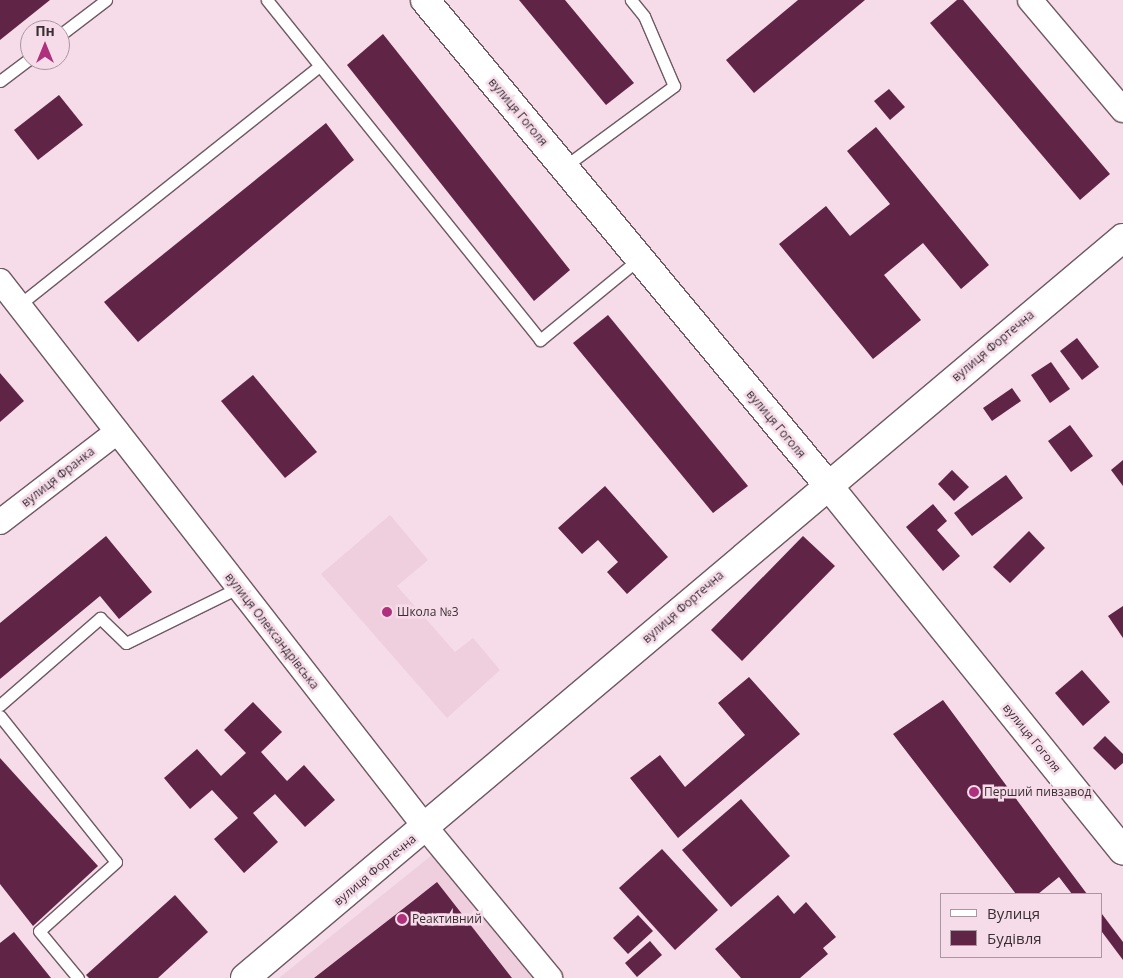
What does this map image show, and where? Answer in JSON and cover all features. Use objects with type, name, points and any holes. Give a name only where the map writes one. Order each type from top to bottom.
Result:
[{"type":"street","name":"вулиця Гоголя","points":[[426,0],[827,484],[1123,851]]},
{"type":"street","points":[[1030,0],[1123,110]]},
{"type":"street","name":"вулиця Фортечна","points":[[244,978],[426,828],[827,484],[1123,238]]},
{"type":"street","name":"вулиця Олександрівська","points":[[0,281],[426,828],[550,978]]},
{"type":"street","name":"вулиця Франка","points":[[0,522],[117,432]]},
{"type":"lane","points":[[70,27],[106,0]]},
{"type":"lane","points":[[267,0],[540,340],[640,258]]},
{"type":"lane","points":[[564,167],[674,86],[644,16],[631,0]]},
{"type":"lane","points":[[0,81],[20,66]]},
{"type":"lane","points":[[19,305],[320,66]]},
{"type":"lane","points":[[0,706],[100,618],[126,643],[238,588]]},
{"type":"lane","points":[[0,716],[116,862],[40,931],[78,978]]},
{"type":"shaded area","name":"Школа №3","points":[[390,515],[428,560],[397,586],[455,652],[473,638],[500,670],[447,718],[321,574]]},
{"type":"shaded area","points":[[432,855],[532,978],[279,978]]},
{"type":"building","points":[[0,0],[50,0],[25,20],[20,20],[20,24],[0,40]]},
{"type":"building","points":[[519,0],[565,0],[634,83],[606,105]]},
{"type":"building","points":[[798,0],[865,0],[754,93],[726,60]]},
{"type":"building","points":[[957,0],[963,0],[1110,174],[1080,200],[930,23]]},
{"type":"building","points":[[383,34],[570,270],[534,301],[347,65]]},
{"type":"building","points":[[889,89],[905,107],[890,120],[874,101]]},
{"type":"building","points":[[59,95],[83,125],[38,160],[14,130]]},
{"type":"building","points":[[326,123],[354,160],[138,342],[104,302]]},
{"type":"building","points":[[876,127],[989,265],[961,289],[923,243],[884,275],[921,320],[873,359],[779,244],[826,206],[850,236],[890,204],[847,151]]},
{"type":"building","points":[[608,315],[748,486],[713,513],[573,343]]},
{"type":"building","points":[[1077,338],[1099,367],[1082,380],[1060,351]]},
{"type":"building","points":[[1051,362],[1070,389],[1050,403],[1031,375]]},
{"type":"building","points":[[0,373],[24,401],[0,422]]},
{"type":"building","points":[[253,375],[317,452],[285,478],[221,401]]},
{"type":"building","points":[[1012,388],[1021,401],[992,421],[983,408]]},
{"type":"building","points":[[1070,425],[1093,456],[1071,472],[1048,441]]},
{"type":"building","points":[[1123,460],[1123,486],[1111,470]]},
{"type":"building","points":[[952,470],[969,487],[954,501],[938,484]]},
{"type":"building","points":[[1006,475],[1023,498],[972,536],[954,513]]},
{"type":"building","points":[[605,486],[668,557],[627,594],[607,572],[618,562],[598,540],[582,554],[558,528]]},
{"type":"building","points":[[933,504],[947,521],[937,530],[960,556],[943,571],[906,527]]},
{"type":"building","points":[[1029,531],[1045,548],[1010,583],[993,567]]},
{"type":"building","points":[[106,536],[152,592],[119,619],[100,596],[0,679],[0,623]]},
{"type":"building","points":[[803,536],[835,566],[742,661],[711,630]]},
{"type":"building","points":[[1123,606],[1123,638],[1108,616]]},
{"type":"building","points":[[1082,670],[1110,702],[1083,726],[1055,693]]},
{"type":"building","points":[[749,677],[800,734],[678,838],[630,778],[660,755],[685,787],[745,735],[718,703]]},
{"type":"building","name":"Перший пивзавод","points":[[943,700],[1086,893],[1071,893],[1059,877],[1039,893],[1015,893],[893,734]]},
{"type":"building","points":[[253,702],[282,732],[261,752],[287,781],[304,765],[335,800],[305,827],[275,794],[253,813],[278,842],[244,873],[214,839],[238,818],[212,790],[190,809],[164,778],[197,749],[221,776],[246,753],[224,730]]},
{"type":"building","points":[[1105,736],[1123,754],[1123,763],[1115,770],[1093,748]]},
{"type":"building","points":[[0,758],[98,866],[33,926],[0,884]]},
{"type":"building","points":[[741,799],[790,856],[731,907],[682,850]]},
{"type":"building","points":[[662,849],[718,910],[675,950],[619,888]]},
{"type":"building","points":[[437,882],[512,978],[314,978],[413,901]]},
{"type":"building","points":[[175,895],[208,932],[158,978],[89,978],[86,975]]},
{"type":"building","points":[[778,895],[794,914],[806,902],[836,937],[823,948],[828,954],[800,978],[741,978],[715,949]]},
{"type":"building","points":[[638,915],[653,931],[628,954],[613,938]]},
{"type":"building","points":[[1103,915],[1123,942],[1123,960],[1103,933]]},
{"type":"building","points":[[14,932],[51,978],[0,978],[0,943]]},
{"type":"building","points":[[650,941],[662,955],[637,977],[625,963]]},
{"type":"place","name":"Школа №3","points":[[387,612]]},
{"type":"place","name":"Перший пивзавод","points":[[974,792]]},
{"type":"place","name":"Реактивний","points":[[402,919]]}]
